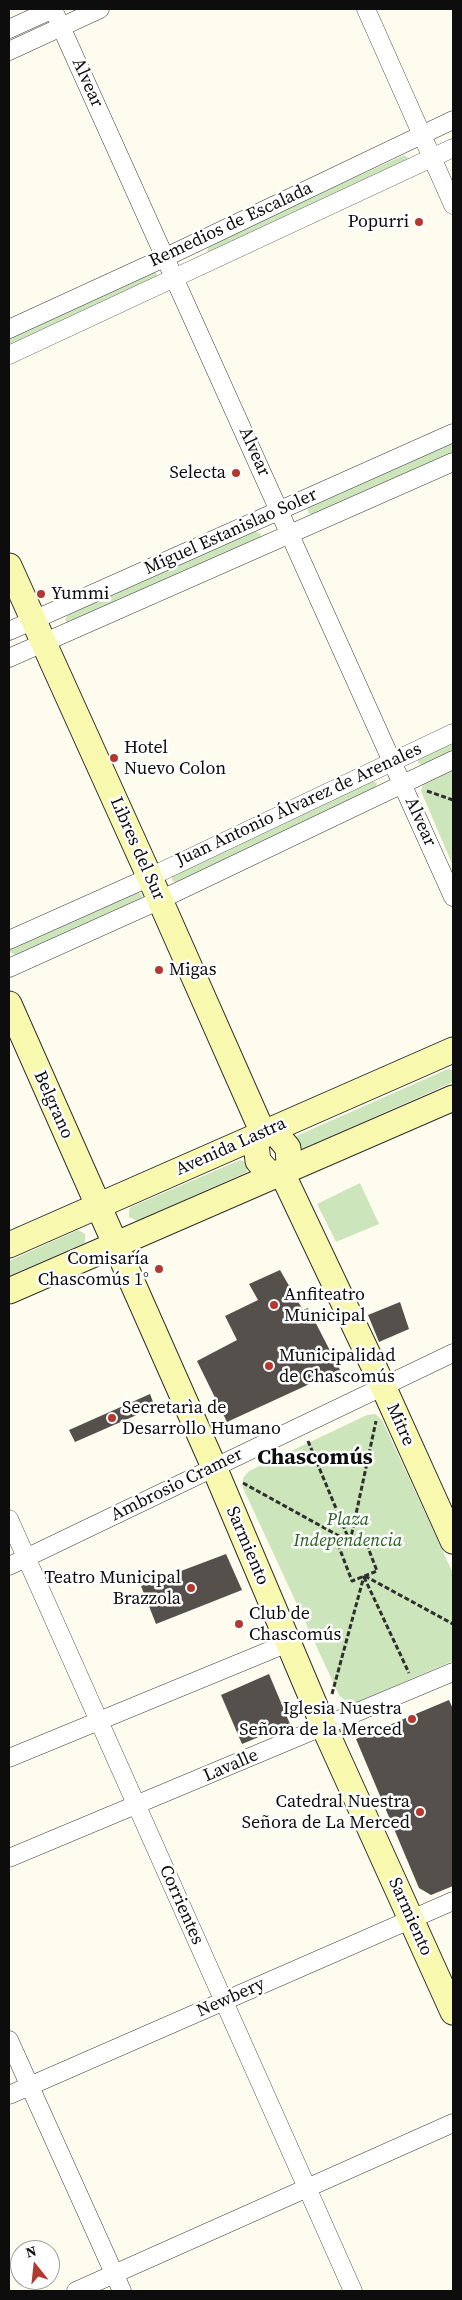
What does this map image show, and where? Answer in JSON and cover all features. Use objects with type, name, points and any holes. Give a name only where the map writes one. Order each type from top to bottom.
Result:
[{"type":"main road","name":"Libres del Sur","points":[[9,566],[150,877],[263,1133]]},
{"type":"main road","name":"Belgrano","points":[[9,1004],[115,1245]]},
{"type":"main road","name":"Avenida Lastra","points":[[9,1245],[453,1050]]},
{"type":"main road","points":[[9,1291],[453,1098]]},
{"type":"main road","points":[[263,1133],[277,1135],[288,1148],[290,1164],[282,1173]]},
{"type":"main road","name":"Mitre","points":[[282,1173],[383,1386],[453,1541]]},
{"type":"main road","name":"Sarmiento","points":[[115,1245],[214,1467],[324,1727],[453,2012]]},
{"type":"street","name":"Alvear","points":[[53,9],[453,896]]},
{"type":"street","points":[[9,29],[53,9]]},
{"type":"street","points":[[9,51],[100,9]]},
{"type":"street","points":[[366,9],[453,205]]},
{"type":"street","name":"Remedios de Escalada","points":[[9,329],[166,257],[453,120]]},
{"type":"street","name":"Remedios de Escalada","points":[[9,355],[176,279],[453,148]]},
{"type":"street","name":"Miguel Estanislao Soler","points":[[9,631],[453,433]]},
{"type":"street","name":"Miguel Estanislao Soler","points":[[9,658],[453,462]]},
{"type":"street","name":"Juan Antonio Álvarez de Arenales","points":[[9,940],[150,877],[453,733]]},
{"type":"street","name":"Juan Antonio Álvarez de Arenales","points":[[9,968],[160,900],[453,760]]},
{"type":"street","name":"Ambrosio Cramer","points":[[9,1566],[453,1353]]},
{"type":"street","name":"Corrientes","points":[[9,1519],[353,2291]]},
{"type":"street","points":[[9,1758],[288,1643]]},
{"type":"street","name":"Lavalle","points":[[9,1858],[453,1672]]},
{"type":"street","name":"Newbery","points":[[9,2095],[453,1901]]},
{"type":"street","points":[[9,2040],[122,2291]]},
{"type":"street","points":[[76,2291],[453,2124]]},
{"type":"path","points":[[350,1542],[383,1386]]},
{"type":"path","points":[[302,1425],[350,1542]]},
{"type":"path","points":[[214,1467],[350,1542]]},
{"type":"path","points":[[364,1537],[377,1571],[352,1581],[339,1546],[350,1542],[364,1537]]},
{"type":"path","points":[[364,1576],[453,1624]]},
{"type":"path","points":[[364,1576],[416,1688]]},
{"type":"path","points":[[324,1727],[364,1576]]},
{"type":"green space","points":[[404,155],[410,159],[209,253],[207,251],[210,244]]},
{"type":"green space","points":[[155,271],[158,277],[9,348],[9,337]]},
{"type":"green space","points":[[453,442],[453,453],[315,516],[308,513],[308,508],[311,506]]},
{"type":"green space","points":[[255,531],[261,534],[260,540],[69,624],[65,620],[68,613]]},
{"type":"green space","points":[[453,741],[453,753],[423,766],[418,763],[418,759]]},
{"type":"green space","points":[[453,767],[453,866],[421,791],[423,784],[428,779]]},
{"type":"green space","points":[[371,780],[377,783],[375,789],[176,883],[172,880],[172,876]]},
{"type":"green space","points":[[137,891],[142,895],[141,901],[17,956],[10,952],[10,948]]},
{"type":"green space","points":[[448,1069],[453,1070],[453,1082],[300,1150],[294,1137]]},
{"type":"green space","points":[[240,1160],[247,1163],[247,1172],[137,1221],[129,1217],[131,1207]]},
{"type":"green space","points":[[360,1183],[379,1224],[336,1242],[317,1204]]},
{"type":"green space","points":[[78,1230],[85,1234],[85,1243],[9,1276],[9,1261]]},
{"type":"green space","name":"Plaza Independencia","points":[[375,1414],[382,1420],[453,1573],[453,1661],[353,1704],[345,1701],[339,1695],[243,1488],[243,1478],[249,1471],[367,1415]]},
{"type":"building","name":"Municipalidad de Chascomús","points":[[280,1270],[303,1310],[308,1308],[340,1370],[227,1422],[197,1361],[237,1340],[225,1316],[258,1300],[249,1284]]},
{"type":"building","points":[[400,1302],[409,1329],[379,1342],[368,1315]]},
{"type":"building","name":"Secretarìa de Desarrollo Humano","points":[[150,1394],[155,1407],[75,1442],[69,1430]]},
{"type":"building","name":"Teatro Municipal Brazzola","points":[[226,1554],[242,1590],[156,1624],[141,1586]]},
{"type":"building","points":[[269,1674],[290,1724],[242,1744],[221,1695]]},
{"type":"building","name":"Catedral Nuestra Señora de La Merced","points":[[449,1700],[453,1709],[453,1886],[431,1895],[419,1888],[356,1739]]},
{"type":"place","name":"Popurri","points":[[419,222]]},
{"type":"place","name":"Selecta","points":[[236,473]]},
{"type":"place","name":"Yummi","points":[[41,594]]},
{"type":"place","name":"Hotel Nuevo Colon","points":[[114,758]]},
{"type":"place","name":"Migas","points":[[159,970]]},
{"type":"place","name":"Comisaría Chascomús 1°","points":[[159,1269]]},
{"type":"place","name":"Anfiteatro Municipal","points":[[274,1305]]},
{"type":"place","name":"Municipalidad de Chascomús","points":[[269,1366]]},
{"type":"place","name":"Secretarìa de Desarrollo Humano","points":[[112,1418]]},
{"type":"place","name":"Teatro Municipal Brazzola","points":[[191,1588]]},
{"type":"place","name":"Club de Chascomús","points":[[239,1624]]},
{"type":"place","name":"Iglesia Nuestra Señora de la Merced","points":[[412,1719]]},
{"type":"place","name":"Catedral Nuestra Señora de La Merced","points":[[420,1812]]},
{"type":"district","name":"Chascomús","points":[[315,1458]]}]
